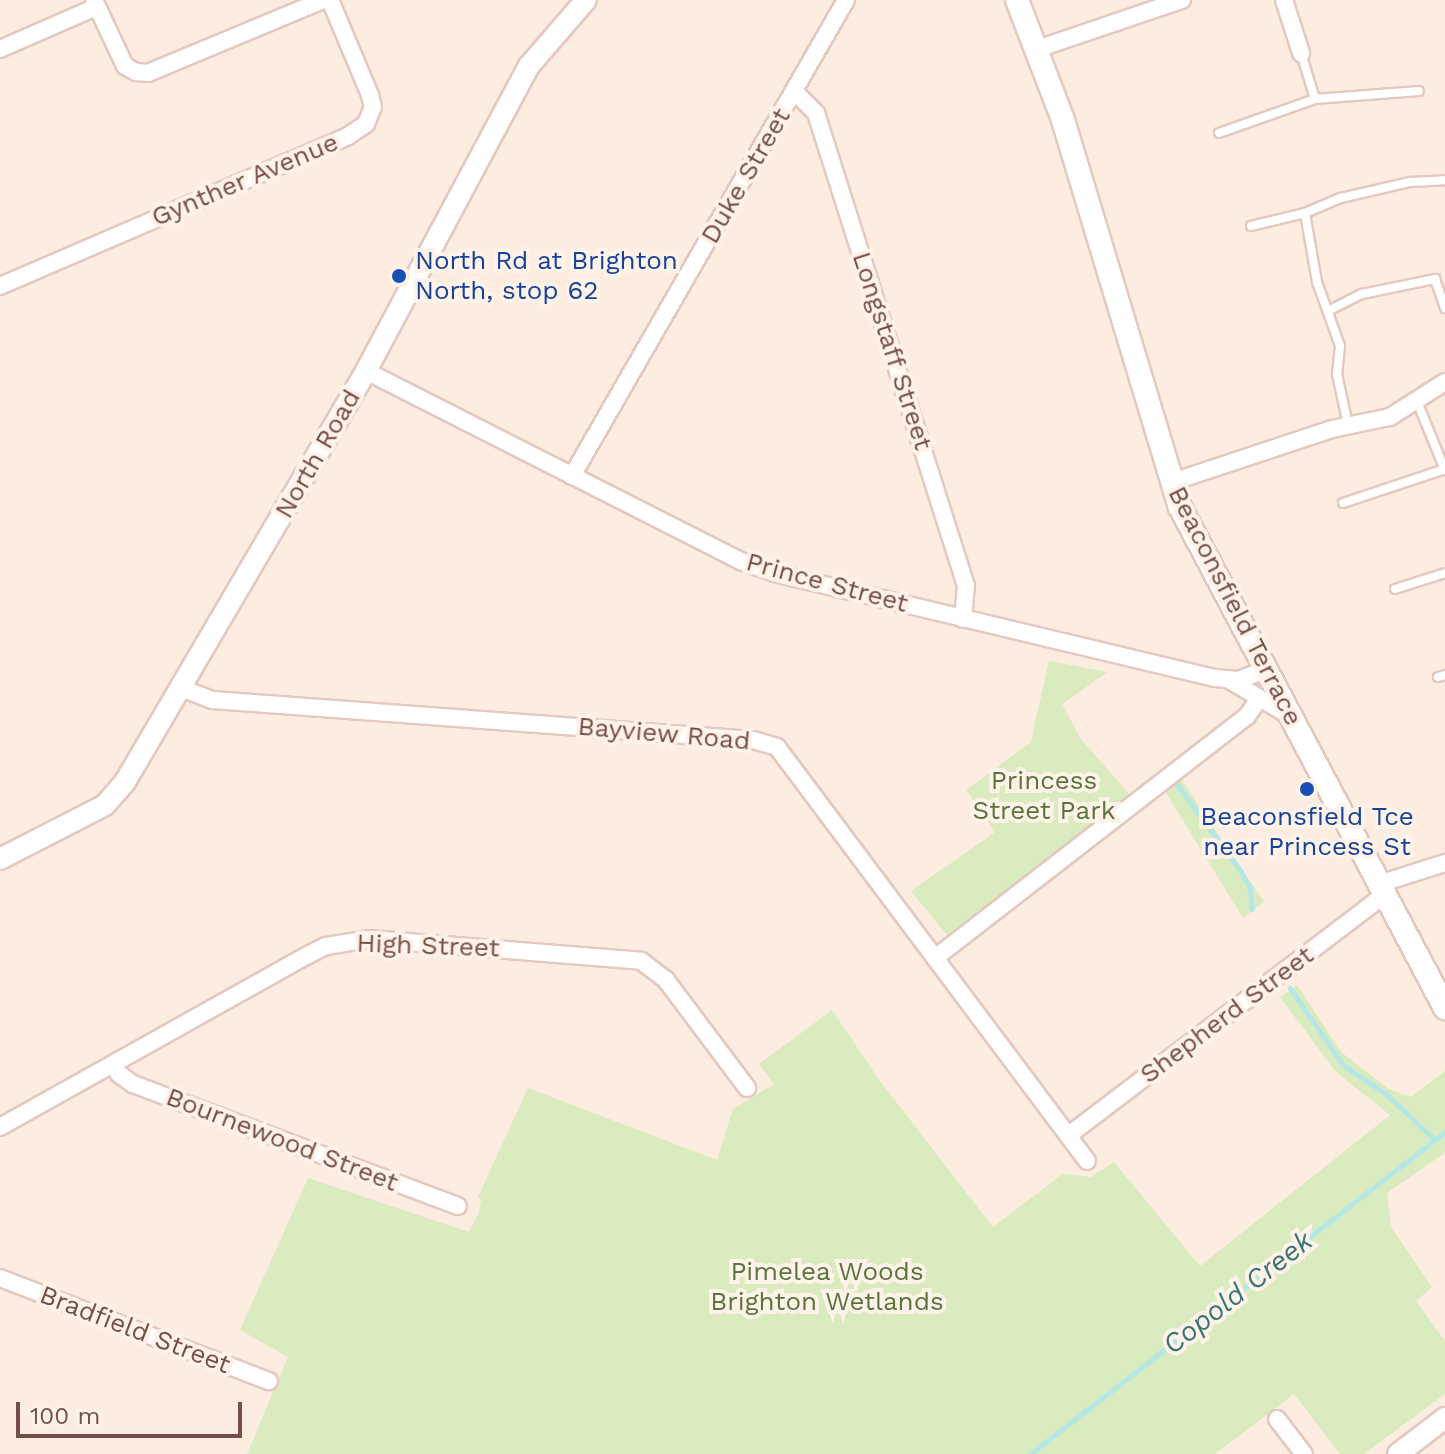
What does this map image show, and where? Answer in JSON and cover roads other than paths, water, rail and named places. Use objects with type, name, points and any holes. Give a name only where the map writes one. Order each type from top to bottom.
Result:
[{"type":"main road","name":"Beaconsfield Terrace","points":[[1017,0],[1063,120],[1172,482],[1192,532],[1445,1008]]},
{"type":"street","points":[[0,49],[95,3],[117,55],[136,72],[161,68],[323,0]]},
{"type":"street","name":"Gynther Avenue","points":[[0,286],[348,136],[366,124],[373,107],[370,95],[330,0]]},
{"type":"street","name":"North Road","points":[[0,859],[112,798],[181,688],[366,371],[529,66],[586,0]]},
{"type":"street","name":"Duke Street","points":[[572,476],[846,0]]},
{"type":"street","points":[[1037,49],[1182,0]]},
{"type":"street","points":[[1284,0],[1301,53]]},
{"type":"street","name":"Longstaff Street","points":[[795,92],[816,113],[966,585],[963,619]]},
{"type":"street","name":"Prince Street","points":[[366,371],[762,569],[1229,680],[1252,677],[1266,670]]},
{"type":"street","points":[[1172,482],[1348,426],[1390,417],[1445,382]]},
{"type":"street","name":"Prince Street","points":[[1229,680],[1258,700],[1290,716]]},
{"type":"street","name":"Bayview Road","points":[[181,688],[213,700],[765,742],[786,757],[1087,1161]]},
{"type":"street","points":[[935,958],[1247,716],[1258,700]]},
{"type":"street","name":"Shepherd Street","points":[[1069,1135],[1382,889],[1445,863]]},
{"type":"street","name":"High Street","points":[[0,1127],[308,955],[326,946],[370,939],[641,961],[666,980],[747,1088]]},
{"type":"street","name":"Bournewood Street","points":[[113,1064],[119,1074],[133,1084],[458,1206]]},
{"type":"street","name":"Bradfield Street","points":[[0,1278],[269,1381]]},
{"type":"street","points":[[1398,1454],[1445,1418]]},
{"type":"street","points":[[1277,1419],[1304,1454]]},
{"type":"lane","points":[[1301,53],[1315,99]]},
{"type":"lane","points":[[1219,133],[1315,99],[1419,91]]},
{"type":"lane","points":[[1251,226],[1305,213],[1341,198],[1410,182],[1445,180]]},
{"type":"lane","points":[[1305,213],[1317,282],[1340,346],[1337,374],[1348,426]]},
{"type":"lane","points":[[1328,311],[1362,294],[1435,279],[1445,308]]},
{"type":"lane","points":[[1343,503],[1445,469],[1416,398]]},
{"type":"lane","points":[[1395,589],[1445,573]]},
{"type":"waterway","points":[[1173,779],[1240,870],[1250,888],[1252,909]]},
{"type":"waterway","points":[[1290,988],[1343,1065],[1386,1094],[1434,1139]]},
{"type":"waterway","name":"Copold Creek","points":[[1030,1454],[1445,1132]]},
{"type":"place","name":"North Rd at Brighton North, stop 62","points":[[399,276]]},
{"type":"place","name":"Beaconsfield Tce near Princess St","points":[[1307,789]]},
{"type":"park label","name":"Princess Street Park","points":[[1044,796]]},
{"type":"park label","name":"Pimelea Woods Brighton Wetlands","points":[[827,1287]]}]
